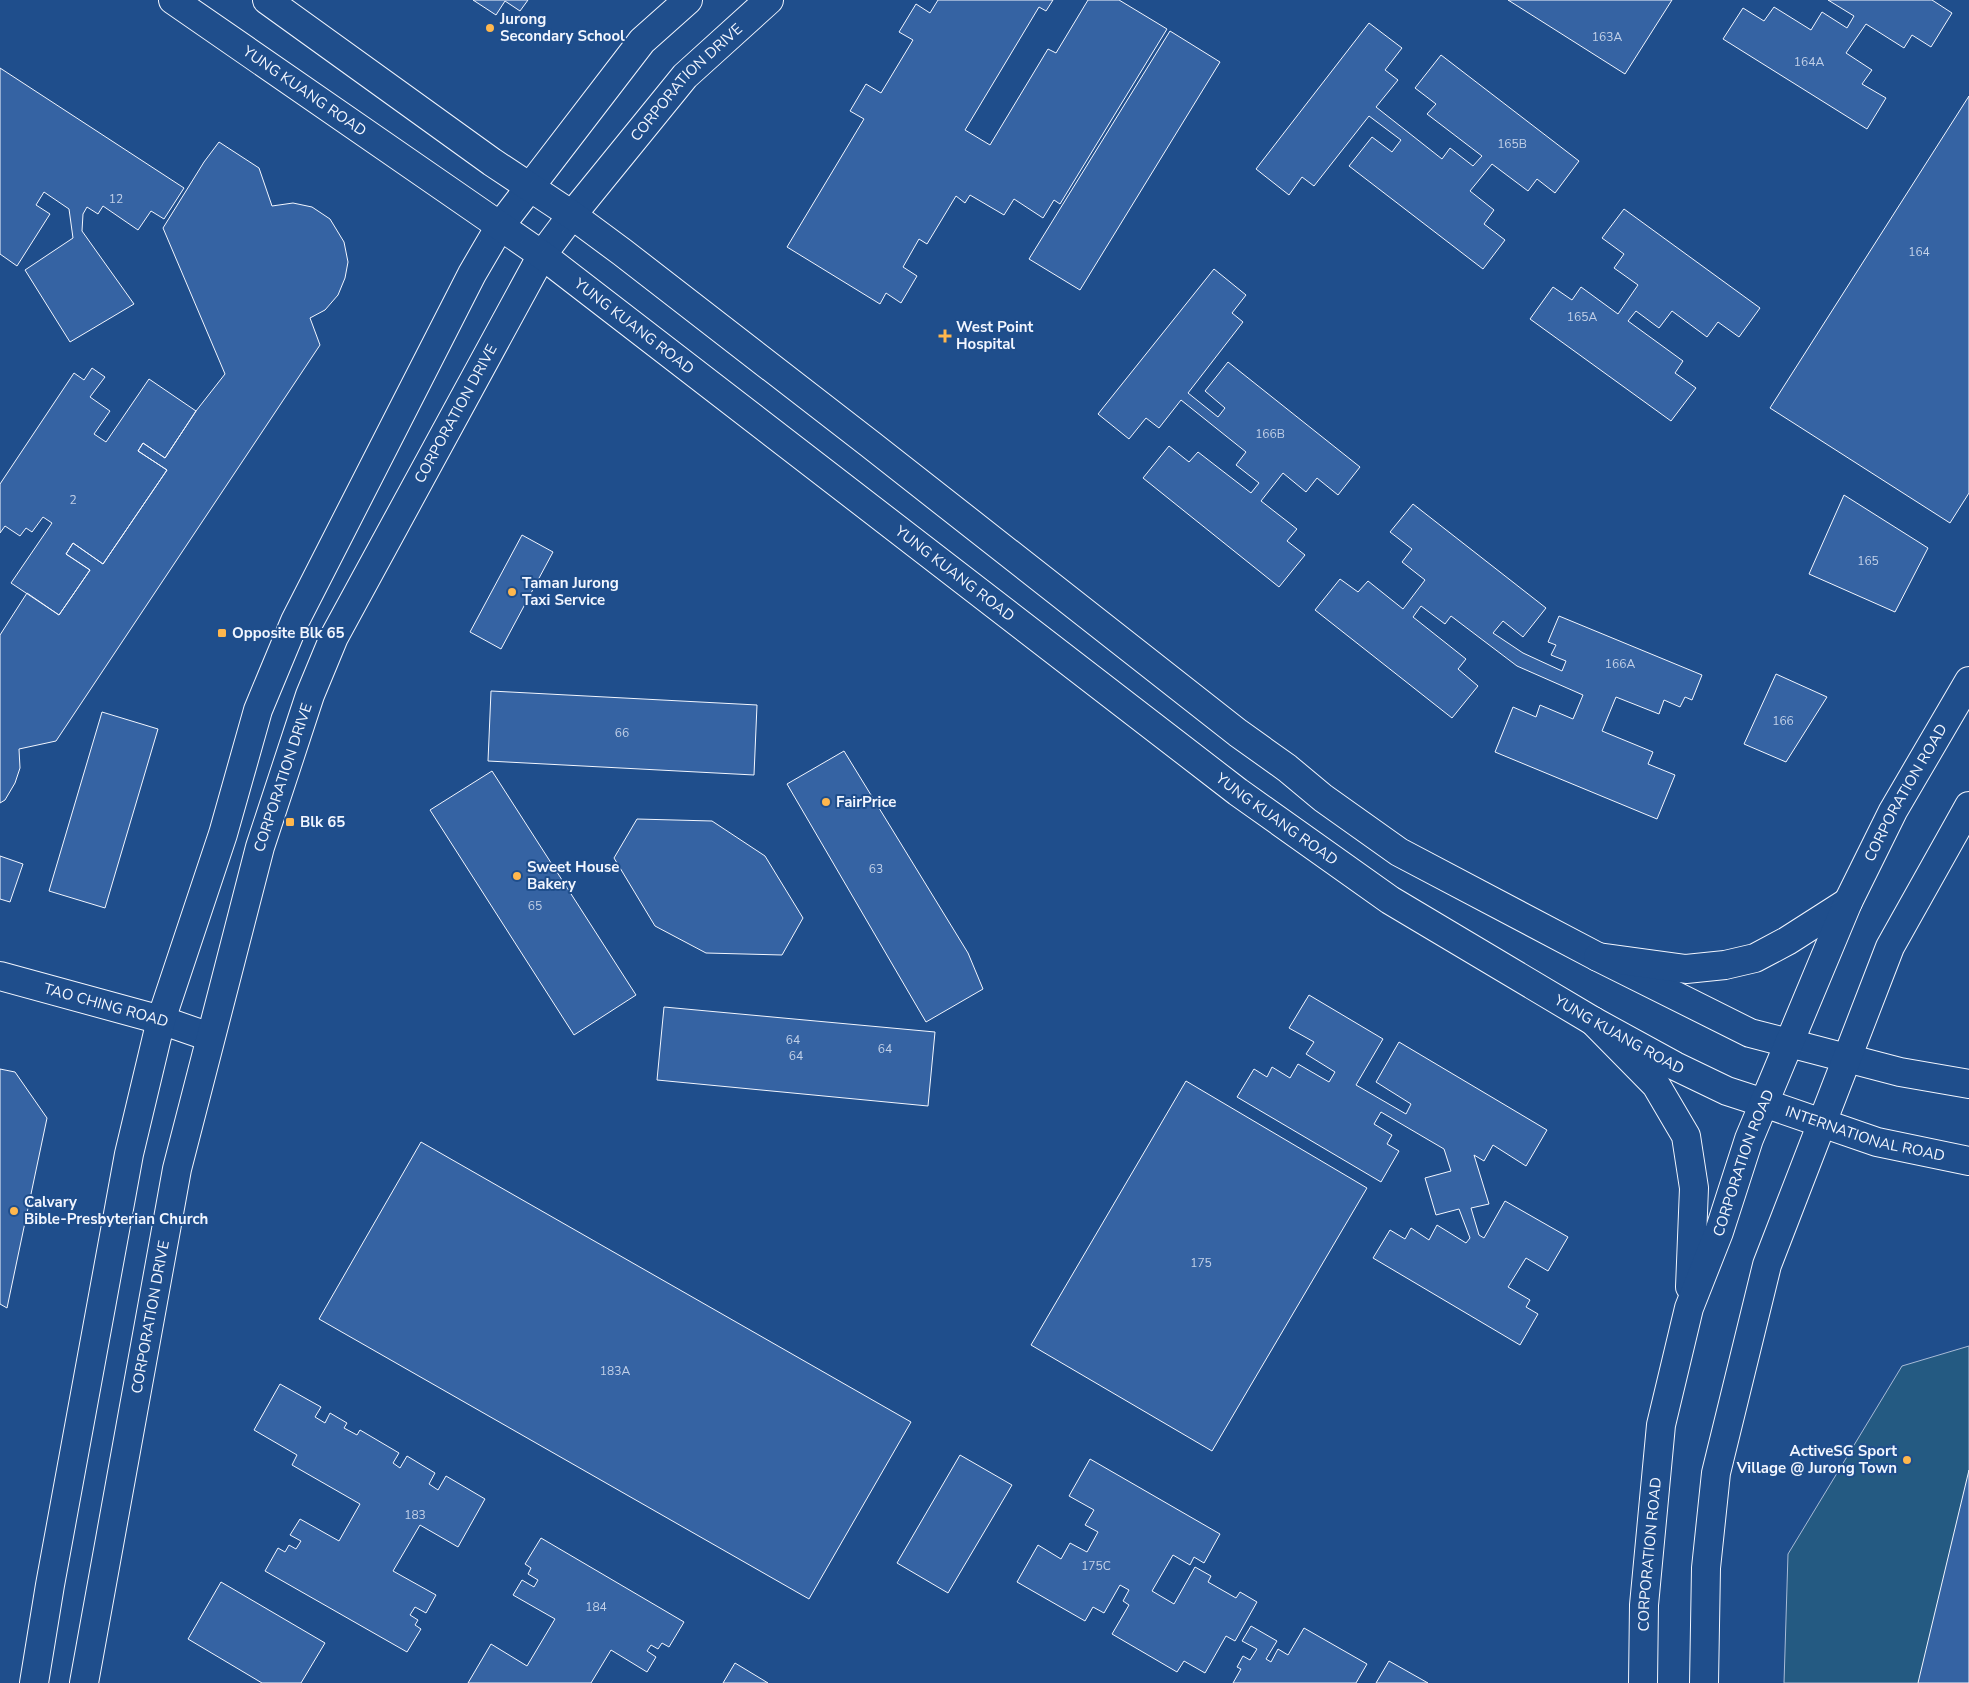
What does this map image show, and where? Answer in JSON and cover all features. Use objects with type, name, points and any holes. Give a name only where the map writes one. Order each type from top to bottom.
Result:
[{"type":"street","name":"YUNG KUANG ROAD","points":[[173,0],[542,254],[1238,792],[1390,900],[1594,1022],[1683,1070],[1727,1091],[1764,1103]]},
{"type":"street","points":[[267,0],[492,162],[572,215],[846,425],[1232,728],[1287,768],[1323,798],[1399,852],[1598,957],[1750,1033],[1900,1072],[1969,1084]]},
{"type":"street","points":[[34,1683],[129,1154],[161,1020],[223,834],[258,710],[295,621],[468,283],[500,226],[642,41],[688,0]]},
{"type":"street","name":"CORPORATION DRIVE","points":[[84,1683],[177,1169],[260,847],[304,710],[334,637],[542,254],[685,76],[769,0]]},
{"type":"street","name":"CORPORATION ROAD","points":[[1643,1683],[1644,1605],[1661,1425],[1689,1308],[1719,1232],[1748,1139],[1848,902],[1893,811],[1969,681]]},
{"type":"street","points":[[1704,1683],[1706,1568],[1716,1473],[1767,1265],[1890,947],[1969,806]]},
{"type":"street","points":[[1598,957],[1686,969],[1755,958],[1787,941],[1848,902]]},
{"type":"street","name":"TAO CHING ROAD","points":[[0,976],[161,1020],[210,1037]]},
{"type":"street","points":[[1594,1022],[1656,1085],[1686,1136],[1694,1188],[1689,1308]]},
{"type":"street","name":"INTERNATIONAL ROAD","points":[[1764,1103],[1877,1142],[1969,1161]]},
{"type":"shaded area","name":"ActiveSG Sport Village @ Jurong Town","points":[[1969,1346],[1969,1683],[1784,1683],[1788,1554],[1902,1366]]},
{"type":"building","points":[[473,0],[528,0],[520,11],[505,1],[496,15]]},
{"type":"building","points":[[938,0],[1053,0],[1046,11],[1039,7],[965,130],[990,145],[1048,49],[1056,53],[1088,0],[1119,0],[1167,29],[1060,204],[1054,200],[1043,218],[1014,199],[1004,215],[970,195],[965,203],[956,196],[927,244],[919,239],[903,267],[917,276],[901,303],[886,293],[880,304],[787,247],[864,119],[850,111],[866,84],[881,93],[913,40],[899,32],[916,4],[930,13]]},
{"type":"building","points":[[1508,0],[1672,0],[1625,74]]},
{"type":"building","points":[[1828,0],[1932,0],[1952,13],[1931,47],[1912,35],[1904,48],[1866,24],[1846,53],[1872,70],[1862,84],[1886,98],[1867,129],[1723,39],[1743,8],[1764,21],[1774,7],[1811,30],[1822,12],[1847,28],[1854,16]]},
{"type":"building","points":[[1369,23],[1402,48],[1385,70],[1398,80],[1376,107],[1442,159],[1450,148],[1473,166],[1482,156],[1427,114],[1436,104],[1415,88],[1441,55],[1579,161],[1555,193],[1537,179],[1528,191],[1492,164],[1470,191],[1494,210],[1484,224],[1505,240],[1483,269],[1349,166],[1372,137],[1392,152],[1401,140],[1369,116],[1314,186],[1302,177],[1289,195],[1256,169]]},
{"type":"building","points":[[1170,31],[1220,62],[1080,290],[1029,259]]},
{"type":"building","points":[[0,68],[184,188],[164,219],[151,211],[138,230],[103,206],[98,214],[87,207],[83,214],[82,231],[134,304],[70,342],[25,270],[73,238],[69,209],[44,192],[36,205],[50,214],[17,266],[0,254]]},
{"type":"building","points":[[1969,96],[1969,493],[1950,523],[1770,408]]},
{"type":"building","points":[[219,142],[259,168],[272,206],[293,203],[312,207],[330,219],[344,242],[348,262],[345,278],[338,295],[325,310],[310,318],[320,345],[56,741],[19,749],[20,768],[15,783],[5,800],[0,803],[0,635],[27,593],[59,615],[90,570],[66,554],[73,543],[103,564],[167,470],[138,451],[143,443],[165,458],[196,411],[225,374],[163,228],[204,162]]},
{"type":"building","points":[[1624,209],[1760,308],[1739,337],[1718,322],[1707,337],[1672,311],[1659,328],[1636,311],[1628,321],[1683,361],[1675,373],[1696,388],[1671,421],[1530,319],[1553,287],[1572,300],[1581,287],[1618,314],[1638,285],[1614,268],[1624,254],[1602,238]]},
{"type":"building","points":[[1214,269],[1246,295],[1232,313],[1243,322],[1188,393],[1218,417],[1225,408],[1205,391],[1228,362],[1360,467],[1338,495],[1317,478],[1306,492],[1283,473],[1261,501],[1297,529],[1287,541],[1305,555],[1279,587],[1143,478],[1169,446],[1189,462],[1198,452],[1251,493],[1259,483],[1236,465],[1246,452],[1181,400],[1159,428],[1146,418],[1129,439],[1098,414]]},
{"type":"building","points":[[92,368],[105,377],[90,397],[110,411],[94,434],[106,442],[149,379],[196,411],[165,458],[143,443],[138,451],[167,470],[103,564],[73,543],[66,554],[90,570],[59,615],[11,583],[52,523],[43,517],[32,532],[26,528],[20,536],[5,526],[0,533],[0,484],[74,373],[84,380]]},
{"type":"building","points":[[1844,495],[1928,548],[1895,612],[1809,574]]},
{"type":"building","points":[[1413,504],[1546,608],[1523,637],[1503,621],[1493,633],[1523,653],[1562,671],[1566,661],[1551,655],[1556,645],[1548,642],[1559,616],[1702,675],[1692,700],[1685,697],[1680,707],[1664,700],[1659,714],[1616,697],[1602,731],[1653,752],[1648,764],[1675,775],[1657,819],[1495,752],[1513,707],[1536,717],[1540,705],[1573,719],[1583,695],[1517,666],[1451,616],[1445,624],[1421,606],[1413,617],[1466,659],[1458,669],[1478,686],[1452,718],[1315,610],[1340,579],[1358,592],[1368,581],[1403,609],[1425,580],[1402,562],[1412,549],[1390,532]]},
{"type":"building","name":"Taman Jurong Taxi Service","points":[[522,535],[553,552],[501,649],[470,632]]},
{"type":"building","points":[[1776,674],[1827,697],[1786,762],[1744,744]]},
{"type":"building","points":[[491,691],[757,705],[754,775],[488,761]]},
{"type":"building","points":[[102,712],[158,729],[105,908],[49,891]]},
{"type":"building","points":[[844,751],[968,953],[983,989],[926,1022],[787,784]]},
{"type":"building","points":[[492,771],[636,995],[574,1035],[430,810]]},
{"type":"building","points":[[637,819],[712,821],[765,856],[803,918],[782,955],[706,953],[655,926],[614,858]]},
{"type":"building","points":[[0,856],[23,864],[10,902],[0,899]]},
{"type":"building","points":[[1309,995],[1383,1039],[1356,1085],[1406,1114],[1411,1104],[1376,1082],[1399,1042],[1547,1130],[1526,1166],[1493,1145],[1484,1161],[1474,1155],[1489,1204],[1471,1208],[1479,1235],[1484,1238],[1505,1201],[1568,1237],[1548,1271],[1526,1258],[1508,1287],[1530,1300],[1526,1307],[1538,1314],[1520,1345],[1373,1258],[1390,1230],[1405,1239],[1411,1228],[1429,1240],[1437,1225],[1466,1243],[1470,1238],[1459,1209],[1436,1215],[1425,1178],[1451,1171],[1444,1149],[1381,1112],[1374,1124],[1392,1135],[1387,1144],[1399,1151],[1381,1182],[1237,1097],[1254,1069],[1267,1077],[1272,1067],[1290,1078],[1298,1064],[1329,1082],[1335,1072],[1306,1054],[1314,1042],[1289,1028]]},
{"type":"building","points":[[664,1007],[935,1032],[928,1106],[657,1080]]},
{"type":"building","name":"Calvary Bible-Presbyterian Church","points":[[0,1069],[15,1072],[47,1118],[7,1308],[0,1304]]},
{"type":"building","points":[[1186,1081],[1367,1188],[1212,1451],[1031,1345]]},
{"type":"building","points":[[421,1142],[911,1422],[809,1599],[319,1319]]},
{"type":"building","points":[[280,1384],[321,1407],[315,1417],[325,1423],[330,1413],[347,1423],[344,1428],[357,1435],[360,1430],[399,1453],[393,1463],[400,1468],[407,1456],[435,1473],[429,1484],[438,1490],[446,1476],[485,1499],[458,1547],[420,1525],[393,1571],[436,1595],[426,1613],[415,1607],[410,1615],[418,1620],[415,1625],[421,1629],[407,1652],[265,1571],[278,1548],[285,1552],[289,1545],[296,1549],[301,1541],[290,1535],[300,1519],[339,1541],[360,1504],[292,1465],[297,1455],[254,1430]]},
{"type":"building","points":[[960,1455],[1012,1485],[948,1593],[897,1563]]},
{"type":"building","points":[[1090,1459],[1220,1534],[1204,1563],[1194,1557],[1190,1565],[1173,1555],[1152,1591],[1174,1604],[1195,1567],[1211,1576],[1208,1582],[1236,1598],[1240,1592],[1257,1602],[1235,1641],[1226,1636],[1205,1673],[1184,1661],[1177,1672],[1112,1634],[1129,1605],[1123,1601],[1129,1590],[1120,1585],[1104,1613],[1093,1607],[1085,1621],[1017,1582],[1038,1545],[1061,1559],[1070,1543],[1087,1552],[1098,1532],[1085,1525],[1094,1510],[1069,1496]]},
{"type":"building","points":[[1969,1470],[1969,1683],[1918,1683]]},
{"type":"building","points":[[541,1538],[684,1622],[669,1647],[662,1643],[658,1649],[651,1645],[647,1651],[656,1657],[647,1672],[611,1650],[591,1683],[468,1683],[491,1644],[527,1666],[555,1619],[513,1595],[522,1580],[534,1587],[538,1580],[528,1574],[531,1568],[525,1564]]},
{"type":"building","points":[[221,1582],[325,1643],[301,1683],[262,1683],[188,1639]]},
{"type":"building","points":[[1251,1626],[1277,1641],[1266,1659],[1271,1662],[1278,1649],[1288,1655],[1304,1628],[1367,1664],[1356,1683],[1233,1683],[1241,1669],[1237,1667],[1243,1656],[1250,1660],[1257,1649],[1242,1641]]},
{"type":"building","points":[[1389,1661],[1428,1683],[1376,1683]]},
{"type":"building","points":[[735,1663],[768,1683],[723,1683]]},
{"type":"place","name":"Jurong Secondary School","points":[[490,28]]},
{"type":"place","name":"West Point Hospital","points":[[945,336]]},
{"type":"place","name":"Taman Jurong Taxi Service","points":[[512,592]]},
{"type":"place","name":"Opposite Blk 65","points":[[222,633]]},
{"type":"place","name":"FairPrice","points":[[826,802]]},
{"type":"place","name":"Blk 65","points":[[290,822]]},
{"type":"place","name":"Sweet House Bakery","points":[[517,876]]},
{"type":"place","name":"Calvary Bible-Presbyterian Church","points":[[14,1211]]},
{"type":"place","name":"ActiveSG Sport Village @ Jurong Town","points":[[1907,1460]]}]
